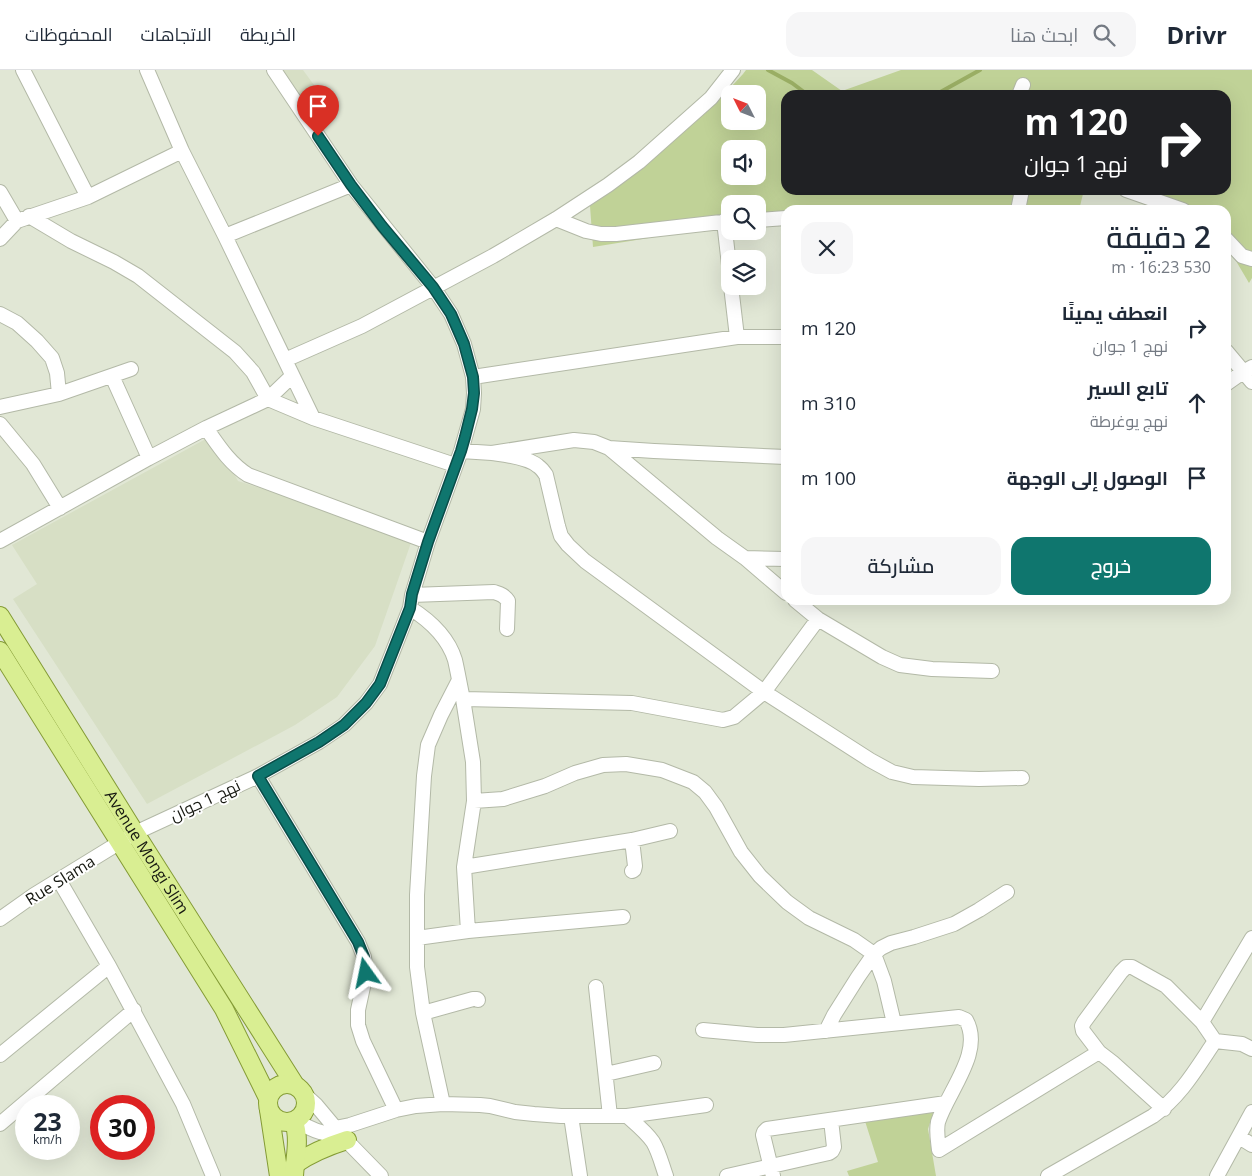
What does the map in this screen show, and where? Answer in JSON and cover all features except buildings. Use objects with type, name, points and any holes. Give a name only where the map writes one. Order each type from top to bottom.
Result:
[{"type":"main road","name":"Avenue Mongi Slim","points":[[0,616],[224,1009],[268,1104]]},
{"type":"main road","name":"Avenue Mongi Slim","points":[[0,651],[300,1090]]},
{"type":"main road","points":[[268,1104],[272,1116],[276,1120],[288,1123],[295,1121],[301,1116],[306,1106],[300,1090],[287,1084],[278,1086],[272,1091],[268,1104],[279,1176]]},
{"type":"main road","points":[[294,1170],[298,1140],[295,1121]]},
{"type":"main road","points":[[294,1170],[309,1154],[323,1148],[339,1135]]},
{"type":"street","points":[[23,70],[88,197]]},
{"type":"street","points":[[147,70],[182,151],[313,418]]},
{"type":"street","name":"نهج 1 جوان","points":[[127,837],[258,776],[319,742],[344,725],[366,703],[380,684],[411,601],[428,542],[461,451],[472,409],[473,377],[464,344],[451,314],[433,287],[382,226],[351,185],[274,70]]},
{"type":"street","points":[[285,360],[362,326],[493,256],[556,219],[639,162],[711,98],[733,70]]},
{"type":"street","points":[[0,239],[23,218],[88,197],[182,151]]},
{"type":"street","points":[[225,236],[351,185]]},
{"type":"street","points":[[0,192],[23,218],[114,262],[138,276],[235,352],[253,372],[268,399],[313,418],[455,465]]},
{"type":"street","points":[[1140,195],[1167,205]]},
{"type":"street","points":[[766,219],[781,218]]},
{"type":"street","points":[[556,219],[586,231],[600,234],[616,234],[721,222]]},
{"type":"street","points":[[1231,248],[1242,256],[1252,259]]},
{"type":"street","points":[[732,295],[737,337]]},
{"type":"street","points":[[0,314],[17,323],[52,358],[57,373],[59,394]]},
{"type":"street","points":[[473,377],[737,337],[781,337]]},
{"type":"street","points":[[1231,356],[1249,374],[1231,382]]},
{"type":"street","points":[[0,407],[59,394],[131,369]]},
{"type":"street","points":[[112,376],[149,458]]},
{"type":"street","points":[[0,541],[149,458],[206,428],[268,399],[292,376]]},
{"type":"street","points":[[0,424],[33,464],[60,508]]},
{"type":"street","points":[[206,428],[231,462],[248,475],[428,542]]},
{"type":"street","points":[[492,453],[574,440],[594,442],[609,448],[781,457]]},
{"type":"street","points":[[609,448],[717,538],[781,588]]},
{"type":"street","points":[[461,451],[515,457],[538,465],[546,475],[561,536],[585,562],[764,692],[870,760],[892,772],[913,777],[1022,778]]},
{"type":"street","points":[[744,558],[781,559]]},
{"type":"street","points":[[411,601],[494,592],[501,594],[508,601],[507,629]]},
{"type":"street","points":[[411,601],[423,617],[443,637],[454,658],[463,698],[473,762],[474,801],[464,867],[468,931]]},
{"type":"street","points":[[801,605],[818,619],[882,657],[900,665],[932,670],[992,672]]},
{"type":"street","points":[[463,698],[632,703],[723,720],[734,717],[764,692],[818,619]]},
{"type":"street","points":[[443,1104],[423,1013],[417,967],[417,896],[424,776],[428,745],[459,680]]},
{"type":"street","points":[[474,801],[503,800],[546,786],[574,773],[603,765],[626,764],[662,770],[693,782],[705,792],[716,807],[741,852],[760,876],[788,902],[809,918],[854,940],[874,954],[884,981],[894,1023]]},
{"type":"street","points":[[258,776],[358,942],[364,957],[366,973],[358,1010],[358,1025],[363,1041],[396,1110]]},
{"type":"street","points":[[464,867],[632,840],[670,831]]},
{"type":"street","name":"Rue Slama","points":[[0,919],[34,895],[127,837]]},
{"type":"street","points":[[632,840],[635,866],[632,871]]},
{"type":"street","points":[[59,880],[134,1010],[183,1104],[213,1176]]},
{"type":"street","points":[[826,1031],[834,1015],[874,954],[892,944],[954,924],[1007,892]]},
{"type":"street","points":[[417,938],[468,931],[623,917]]},
{"type":"street","points":[[1202,1022],[1252,938]]},
{"type":"street","points":[[0,1055],[109,966]]},
{"type":"street","points":[[1164,1109],[1099,1052],[1082,1031],[1084,1022],[1120,972],[1126,967],[1139,970],[1166,986],[1202,1022],[1215,1041],[1242,1044],[1252,1049]]},
{"type":"street","points":[[596,986],[610,1116]]},
{"type":"street","points":[[423,1013],[473,999],[478,1000]]},
{"type":"street","points":[[0,1124],[134,1010]]},
{"type":"street","points":[[703,1030],[757,1035],[784,1035],[959,1017],[966,1020],[970,1027],[968,1059],[946,1103],[938,1124],[939,1150],[1099,1052]]},
{"type":"street","points":[[1048,1176],[1164,1109],[1188,1082],[1215,1041]]},
{"type":"street","points":[[606,1074],[654,1063]]},
{"type":"street","points":[[300,1090],[316,1105],[339,1135],[381,1176]]},
{"type":"street","points":[[772,1171],[764,1135],[767,1129],[946,1103]]},
{"type":"street","points":[[339,1135],[350,1125],[396,1110],[416,1106],[480,1104],[534,1114],[627,1116],[706,1105]]},
{"type":"street","points":[[1217,1176],[1252,1112]]},
{"type":"street","points":[[571,1116],[580,1176]]},
{"type":"street","points":[[627,1116],[653,1142],[666,1176]]},
{"type":"street","points":[[727,1176],[772,1171],[829,1153],[834,1147],[831,1120]]},
{"type":"street","points":[[295,1121],[313,1130],[339,1135]]},
{"type":"street","points":[[1239,1137],[1252,1145]]},
{"type":"shaded area","points":[[273,70],[303,70],[336,115],[318,132]]},
{"type":"shaded area","points":[[213,435],[238,481],[413,537],[375,646],[337,697],[295,725],[147,804],[13,599],[37,584],[12,545]]},
{"type":"green space","points":[[746,70],[812,70],[841,90],[781,90],[781,195],[1083,195],[1080,205],[781,205],[781,224],[766,224],[766,195],[721,195],[721,227],[593,247],[590,206],[708,110],[721,97],[721,130],[766,130],[766,85],[733,85]]},
{"type":"green space","points":[[901,70],[1252,70],[1252,278],[1249,283],[1231,252],[1231,205],[1172,205],[1137,195],[1231,195],[1231,90],[845,90]]},
{"type":"green space","points":[[935,1107],[928,1129],[936,1176],[849,1176],[847,1171],[878,1162],[864,1118]]},
{"type":"waterway","points":[[768,70],[801,90]]},
{"type":"waterway","points":[[944,90],[980,70]]},
{"type":"route","points":[[318,136],[351,185],[382,226],[433,287],[451,314],[464,344],[473,377],[474,393],[472,409],[461,451],[428,542],[412,594],[410,608],[380,684],[366,703],[344,725],[319,742],[258,776],[358,942],[364,957],[366,973]]}]
